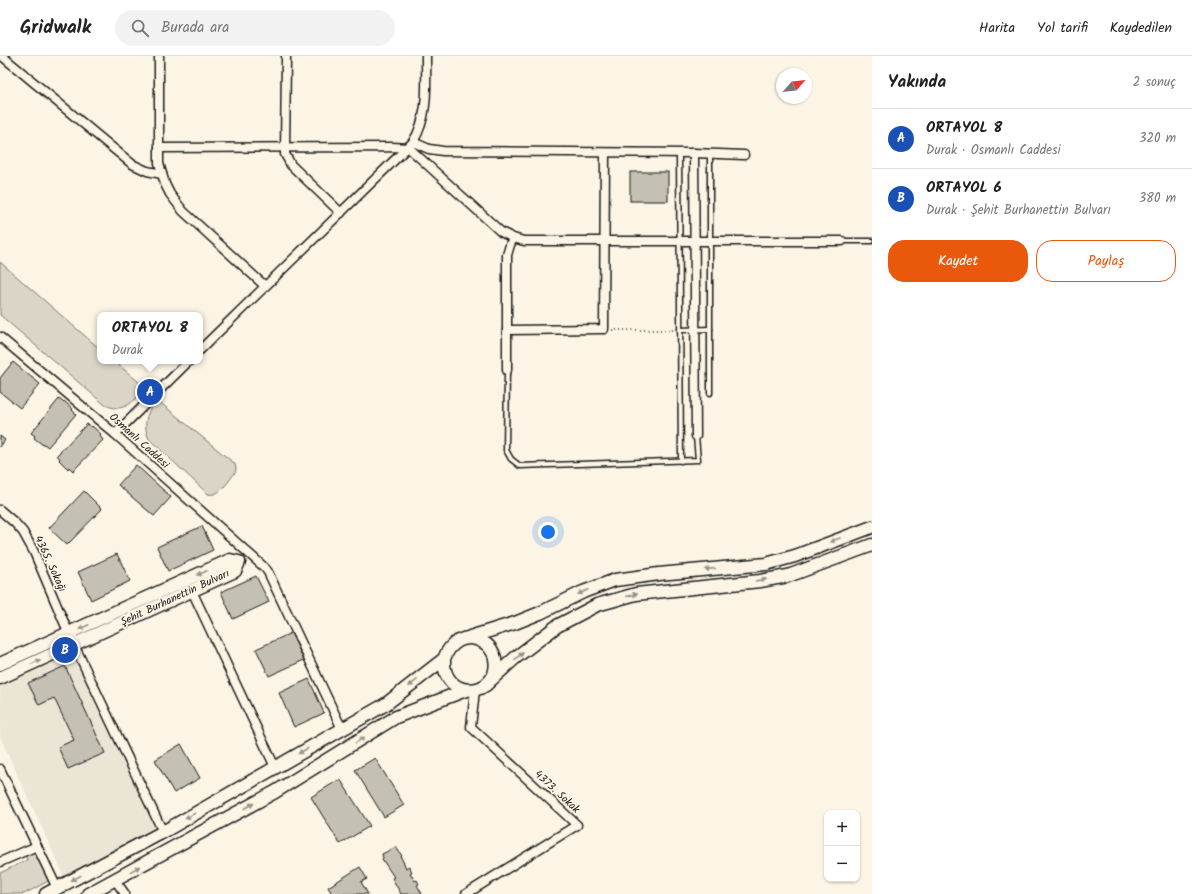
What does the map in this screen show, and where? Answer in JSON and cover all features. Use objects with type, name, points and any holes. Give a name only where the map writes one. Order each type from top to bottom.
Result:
[{"type":"street","points":[[159,56],[159,163],[170,194],[183,211],[265,286]]},
{"type":"street","points":[[286,56],[285,154],[291,165],[341,213]]},
{"type":"street","points":[[203,347],[411,145],[422,124],[425,110],[426,56]]},
{"type":"street","points":[[2,57],[132,164],[147,171],[162,174]]},
{"type":"street","points":[[159,148],[411,145],[443,151],[710,153],[744,155]]},
{"type":"street","points":[[411,145],[496,228],[513,238],[530,241],[842,241]]},
{"type":"street","points":[[507,330],[604,330],[605,153]]},
{"type":"street","points":[[694,153],[696,436]]},
{"type":"street","points":[[507,370],[507,255],[513,238]]},
{"type":"street","name":"Osmanlı Caddesi","points":[[0,337],[115,434],[250,554],[268,572],[342,729]]},
{"type":"street","points":[[115,434],[186,364]]},
{"type":"street","name":"4365. Sokağı","points":[[0,510],[15,523],[29,542],[69,634],[162,832]]},
{"type":"street","points":[[470,690],[458,688],[451,683],[445,672],[444,659],[447,651],[452,644],[460,640],[515,623],[540,613],[583,592],[615,580],[659,574],[766,564],[795,556],[872,527]]},
{"type":"street","points":[[94,892],[275,792],[396,717],[470,690],[483,687],[515,658],[557,626],[598,605],[636,594],[760,581],[788,576],[872,545]]},
{"type":"street","points":[[238,562],[250,554]]},
{"type":"street","name":"Şehit Burhanettin Bulvarı","points":[[0,664],[230,560],[238,562],[235,571],[0,678]]},
{"type":"street","points":[[192,591],[275,767]]},
{"type":"street","points":[[468,638],[481,641],[491,649],[495,657],[496,666],[490,682]]},
{"type":"street","points":[[46,894],[162,832],[386,704],[444,659]]},
{"type":"street","name":"4373. Sokak","points":[[466,894],[577,825],[471,727],[470,690]]},
{"type":"street","points":[[0,769],[57,888]]},
{"type":"street","points":[[0,862],[37,846]]},
{"type":"street","points":[[115,880],[125,894]]},
{"type":"lane","points":[[679,153],[681,461]]},
{"type":"lane","points":[[710,153],[710,392]]},
{"type":"lane","points":[[842,241],[872,241]]},
{"type":"lane","points":[[680,330],[710,329]]},
{"type":"lane","points":[[507,370],[506,450],[510,459],[517,464],[523,466],[698,460],[696,436]]},
{"type":"path","points":[[604,330],[680,330]]},
{"type":"shaded area","points":[[0,262],[97,346],[97,364],[118,364],[146,388],[128,405],[118,408],[105,405],[0,315]]},
{"type":"shaded area","points":[[157,400],[235,464],[235,473],[220,491],[208,494],[149,439],[146,428],[148,413]]},
{"type":"shaded area","points":[[80,646],[167,824],[65,878],[0,737],[0,682]]},
{"type":"shaded area","points":[[39,847],[50,880],[24,894],[0,894],[0,873],[27,860],[25,854]]},
{"type":"building","points":[[630,172],[668,172],[668,201],[630,201]]},
{"type":"building","points":[[13,362],[40,384],[20,408],[0,392],[0,378]]},
{"type":"building","points":[[59,399],[63,402],[64,401],[76,414],[48,447],[34,438],[35,436],[31,433]]},
{"type":"building","points":[[87,424],[91,427],[92,426],[101,434],[100,436],[103,440],[73,471],[69,467],[68,469],[59,460],[60,459],[57,455]]},
{"type":"building","points":[[0,436],[5,440],[0,447]]},
{"type":"building","points":[[136,465],[171,497],[154,516],[118,485]]},
{"type":"building","points":[[84,491],[102,509],[67,545],[49,528]]},
{"type":"building","points":[[202,526],[213,550],[168,571],[157,547]]},
{"type":"building","points":[[117,554],[130,581],[91,600],[78,572]]},
{"type":"building","points":[[256,576],[269,602],[233,619],[221,592]]},
{"type":"building","points":[[291,633],[304,660],[269,676],[256,649]]},
{"type":"building","points":[[65,666],[105,753],[68,769],[58,747],[74,740],[54,698],[39,705],[28,683]]},
{"type":"building","points":[[309,679],[324,713],[294,727],[279,693]]},
{"type":"building","points":[[181,744],[200,778],[174,793],[155,760]]},
{"type":"building","points":[[375,758],[404,805],[384,817],[355,770]]},
{"type":"building","points":[[340,779],[370,826],[340,844],[311,797]]},
{"type":"building","points":[[396,847],[402,856],[401,857],[406,868],[409,866],[412,872],[410,873],[415,881],[417,880],[419,884],[417,885],[422,894],[401,894],[392,878],[394,877],[382,859],[382,854]]},
{"type":"building","points":[[360,867],[367,879],[361,882],[368,894],[332,894],[328,887]]},
{"type":"place","name":"ORTAYOL 8","points":[[150,392]]},
{"type":"place","name":"ORTAYOL 6","points":[[65,650]]}]
